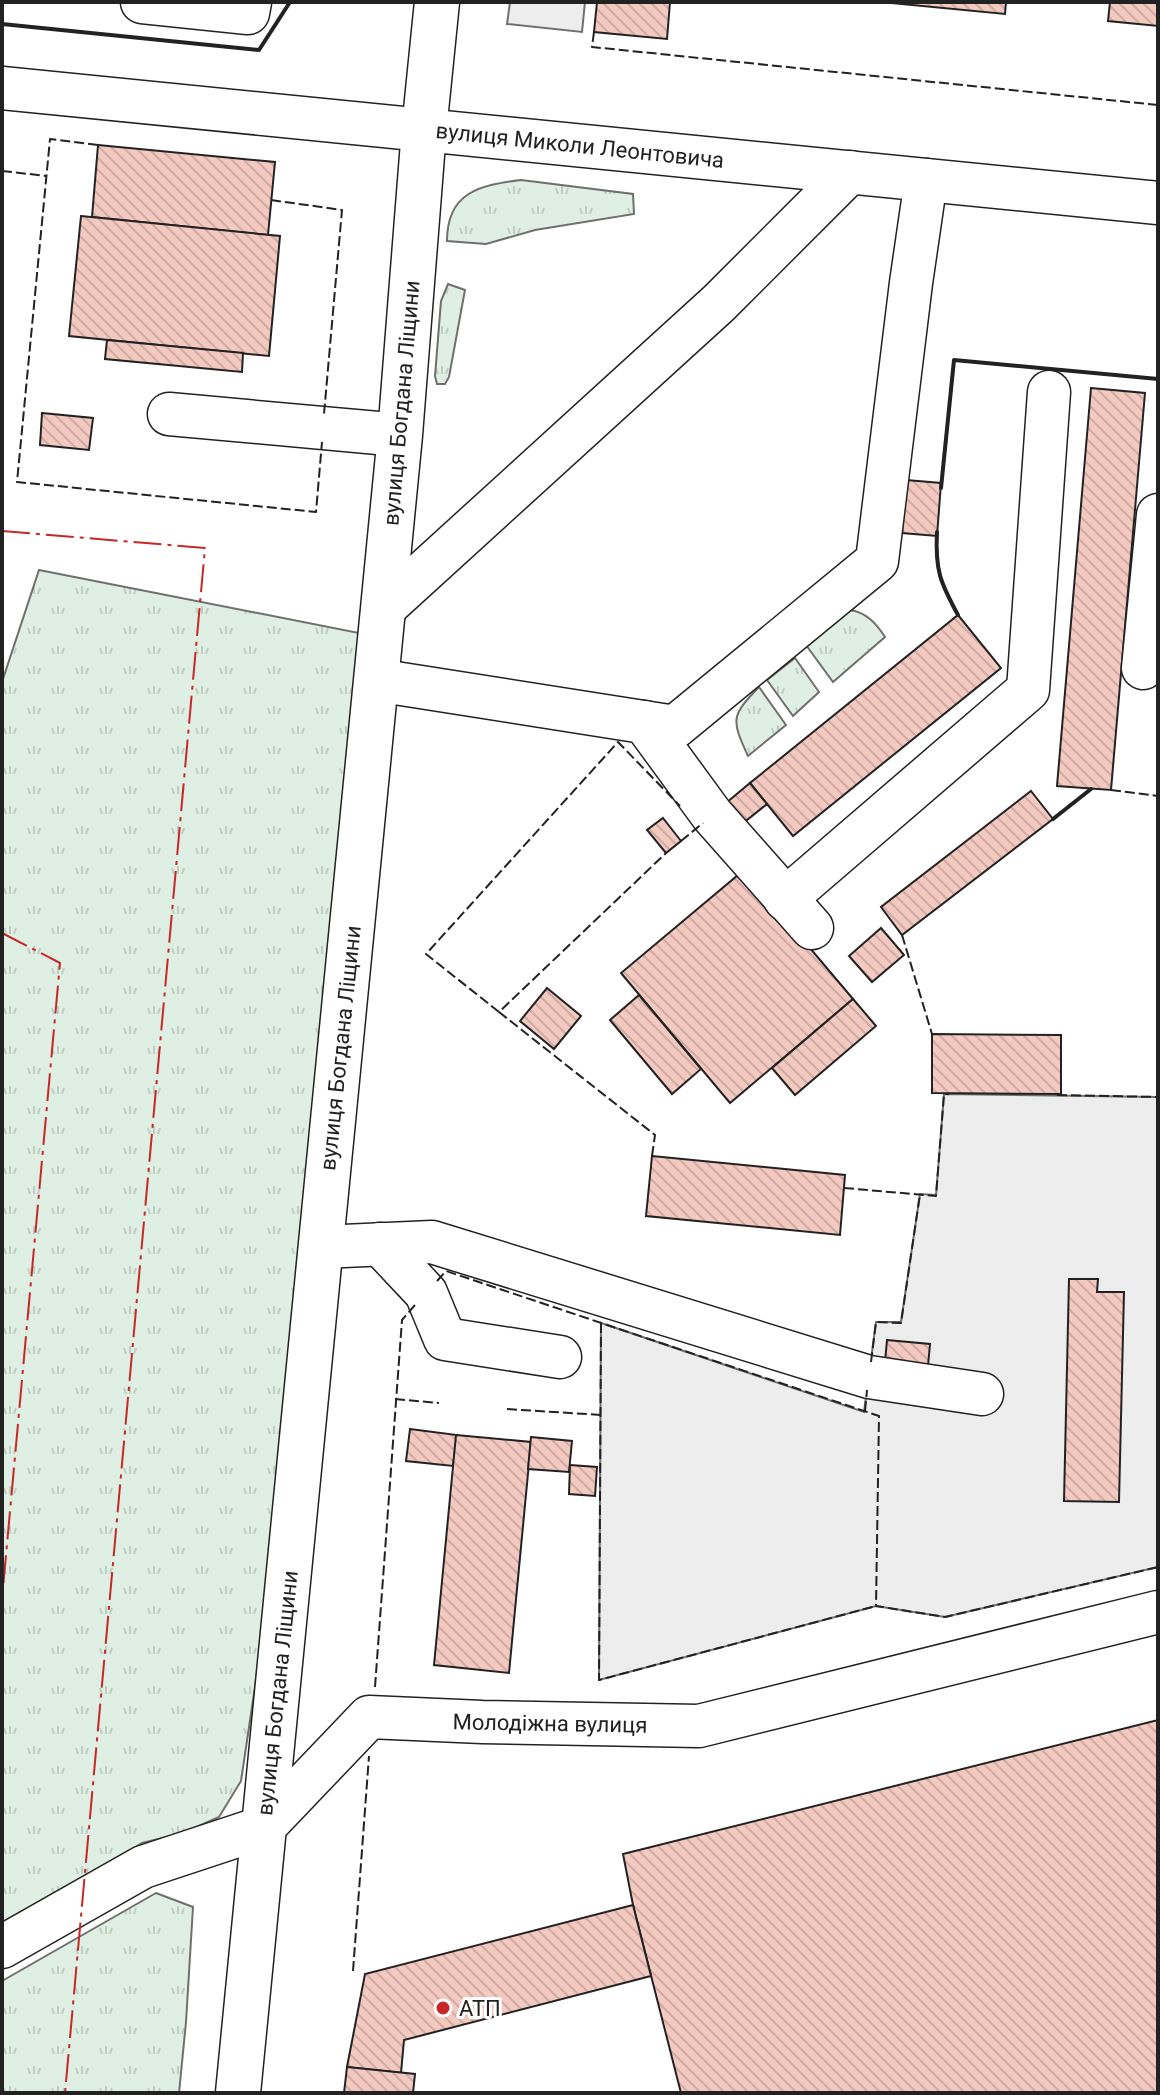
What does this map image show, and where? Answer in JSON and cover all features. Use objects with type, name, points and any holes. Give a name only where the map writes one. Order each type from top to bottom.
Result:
[{"type":"main road","name":"вулиця Богдана Ліщини","points":[[238,2093],[400,435],[437,2]]},
{"type":"street","points":[[142,2],[248,13],[250,2]]},
{"type":"street","name":"вулиця Миколи Леонтовича","points":[[2,88],[1158,203]]},
{"type":"street","points":[[383,609],[719,303],[850,172]]},
{"type":"street","points":[[376,680],[675,727],[877,561],[926,180]]},
{"type":"street","points":[[644,722],[712,815],[798,913],[1028,690],[1049,392]]},
{"type":"street","points":[[169,414],[400,435]]},
{"type":"street","points":[[1143,668],[1158,515]]},
{"type":"street","points":[[321,1247],[432,1242],[869,1377],[982,1394]]},
{"type":"street","points":[[380,1244],[426,1293],[445,1339],[560,1357]]},
{"type":"street","name":"Молодіжна вулиця","points":[[2,1947],[143,1867],[264,1827],[369,1717],[699,1726],[1158,1612]]},
{"type":"green space","points":[[521,180],[633,194],[634,214],[535,230],[486,244],[447,241],[448,225],[460,201],[480,189]]},
{"type":"green space","points":[[448,284],[465,290],[449,377],[445,384],[437,384],[441,301]]},
{"type":"green space","points":[[39,570],[359,633],[270,1586],[241,1781],[219,1817],[183,1833],[142,1843],[2,1932],[2,682]]},
{"type":"green space","points":[[849,610],[870,619],[885,637],[833,682],[806,645]]},
{"type":"green space","points":[[795,658],[819,692],[793,716],[767,680]]},
{"type":"green space","points":[[759,687],[786,725],[748,756],[739,734],[737,718],[743,705]]},
{"type":"green space","points":[[156,1893],[193,1907],[179,2093],[2,2093],[2,1981]]},
{"type":"shaded area","points":[[510,2],[585,2],[582,32],[507,24]]},
{"type":"shaded area","points":[[944,1094],[1158,1097],[1158,1567],[945,1617],[876,1606],[599,1680],[601,1323],[864,1412],[876,1322],[901,1322],[920,1194],[936,1195]]},
{"type":"building","points":[[597,2],[670,2],[667,39],[594,32]]},
{"type":"building","points":[[881,2],[1006,2],[1005,14]]},
{"type":"building","points":[[1110,2],[1158,2],[1158,26],[1108,21]]},
{"type":"building","points":[[98,145],[275,162],[268,235],[92,217]]},
{"type":"building","points":[[81,216],[280,236],[269,356],[69,336]]},
{"type":"building","points":[[107,340],[243,353],[242,372],[105,359]]},
{"type":"building","points":[[1091,388],[1145,393],[1111,790],[1057,786]]},
{"type":"building","points":[[42,413],[93,418],[89,450],[40,445]]},
{"type":"building","points":[[906,480],[941,483],[937,536],[902,533]]},
{"type":"building","points":[[958,615],[1001,668],[793,836],[750,783]]},
{"type":"building","points":[[750,783],[767,804],[737,828],[720,808]]},
{"type":"building","points":[[1031,791],[1053,819],[902,935],[881,907]]},
{"type":"building","points":[[663,818],[681,841],[666,853],[647,830]]},
{"type":"building","points":[[744,870],[853,999],[730,1103],[621,973]]},
{"type":"building","points":[[881,928],[904,955],[872,982],[849,956]]},
{"type":"building","points":[[547,988],[581,1016],[554,1049],[520,1021]]},
{"type":"building","points":[[639,995],[701,1069],[672,1094],[610,1020]]},
{"type":"building","points":[[853,999],[876,1026],[795,1095],[772,1068]]},
{"type":"building","points":[[932,1034],[1061,1035],[1061,1094],[932,1093]]},
{"type":"building","points":[[652,1156],[845,1175],[840,1235],[646,1216]]},
{"type":"building","points":[[1069,1279],[1098,1279],[1097,1292],[1124,1292],[1119,1502],[1064,1501]]},
{"type":"building","points":[[887,1340],[930,1344],[928,1366],[885,1362]]},
{"type":"building","points":[[410,1429],[457,1435],[453,1466],[406,1461]]},
{"type":"building","points":[[456,1435],[531,1442],[509,1673],[434,1665]]},
{"type":"building","points":[[531,1437],[572,1441],[569,1472],[528,1469]]},
{"type":"building","points":[[570,1465],[597,1467],[595,1496],[569,1494]]},
{"type":"building","points":[[1158,1720],[1158,2093],[681,2093],[623,1854]]},
{"type":"building","name":"АТП","points":[[633,1905],[651,1976],[404,2040],[401,2073],[347,2067],[365,1974]]},
{"type":"building","points":[[347,2067],[415,2074],[413,2093],[344,2093]]},
{"type":"fence","points":[[594,32],[592,47],[1158,105]]},
{"type":"fence","points":[[98,145],[50,139],[17,482],[316,512],[322,442]]},
{"type":"fence","points":[[2,171],[47,176]]},
{"type":"fence","points":[[271,200],[342,210],[324,414]]},
{"type":"fence","points":[[499,1012],[426,954],[618,742],[680,806]]},
{"type":"fence","points":[[1111,790],[1158,796]]},
{"type":"fence","points":[[681,841],[703,823]]},
{"type":"fence","points":[[652,1156],[655,1135],[499,1012],[666,853]]},
{"type":"fence","points":[[902,935],[932,1034]]},
{"type":"fence","points":[[844,1188],[936,1196],[944,1094],[949,1094]]},
{"type":"fence","points":[[1057,1095],[1158,1097]]},
{"type":"fence","points":[[871,1362],[876,1322],[901,1323],[920,1194]]},
{"type":"fence","points":[[437,1281],[446,1271],[879,1416],[876,1606],[945,1617],[1158,1567]]},
{"type":"fence","points":[[375,1687],[402,1320],[415,1305]]},
{"type":"fence","points":[[601,1323],[599,1680],[876,1606]]},
{"type":"fence","points":[[865,1411],[867,1390]]},
{"type":"fence","points":[[395,1399],[439,1403]]},
{"type":"fence","points":[[507,1409],[602,1415]]},
{"type":"fence","points":[[353,1971],[369,1756]]},
{"type":"wall","points":[[2,24],[259,50],[290,2]]},
{"type":"wall","points":[[941,488],[954,360],[1158,379]]},
{"type":"wall","points":[[937,532],[940,575],[958,615]]},
{"type":"wall","points":[[1053,819],[1091,789]]},
{"type":"power","points":[[2,531],[205,548],[65,2093]]},
{"type":"power","points":[[2,933],[60,963],[2,1599]]},
{"type":"place","name":"АТП","points":[[443,2008]]}]
